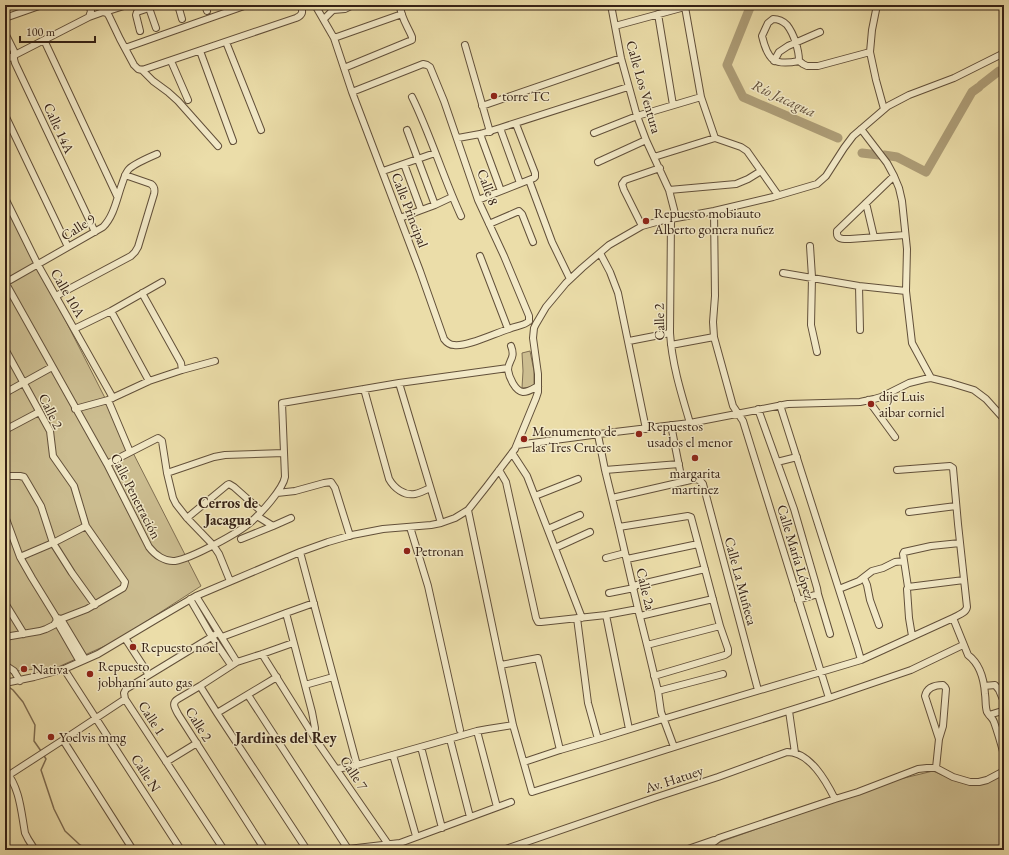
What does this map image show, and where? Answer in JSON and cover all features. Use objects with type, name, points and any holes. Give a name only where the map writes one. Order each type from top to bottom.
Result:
[{"type":"street","points":[[5,18],[42,5]]},
{"type":"street","points":[[89,5],[91,11],[89,17]]},
{"type":"street","points":[[5,60],[89,17],[125,5]]},
{"type":"street","points":[[178,5],[182,19]]},
{"type":"street","points":[[125,48],[247,5]]},
{"type":"street","points":[[142,70],[299,17],[303,13],[301,5]]},
{"type":"street","name":"Calle Principal","points":[[315,5],[334,38],[352,92],[446,342],[453,345],[462,345],[480,340],[529,321]]},
{"type":"street","points":[[324,19],[333,10],[345,9],[353,5]]},
{"type":"street","points":[[344,68],[412,39],[400,10],[400,5]]},
{"type":"street","name":"Calle Los Ventura","points":[[611,5],[628,87],[646,140],[669,190],[673,218]]},
{"type":"street","points":[[615,26],[692,5]]},
{"type":"street","points":[[877,5],[872,30],[870,52],[884,109]]},
{"type":"street","points":[[140,31],[136,15],[137,12],[149,6],[156,28]]},
{"type":"street","points":[[685,7],[701,97],[715,138]]},
{"type":"street","points":[[105,12],[109,16],[136,67],[142,70],[153,81],[168,92],[218,146]]},
{"type":"street","points":[[334,38],[402,14]]},
{"type":"street","points":[[658,14],[674,105]]},
{"type":"street","points":[[799,61],[799,54],[787,25],[778,19],[773,19],[768,23],[762,36],[767,50],[774,60],[780,63],[799,61],[807,66],[818,66],[870,52]]},
{"type":"street","points":[[774,60],[782,50],[788,46],[820,32]]},
{"type":"street","name":"Calle 14A","points":[[5,33],[14,51],[15,63],[95,232]]},
{"type":"street","points":[[44,40],[117,196]]},
{"type":"street","points":[[226,42],[261,130]]},
{"type":"street","points":[[465,45],[490,132]]},
{"type":"street","points":[[200,51],[233,141]]},
{"type":"street","points":[[7,683],[64,669],[98,654],[196,596],[300,552],[350,536],[383,530],[441,523],[455,518],[468,510],[517,445],[536,398],[538,374],[533,333],[536,324],[546,307],[570,279],[582,268],[620,238],[642,226],[673,218],[714,211],[812,186],[822,180],[829,172],[848,143],[861,129],[888,106],[909,95],[949,80],[1004,53]]},
{"type":"street","points":[[482,106],[621,58]]},
{"type":"street","points":[[171,60],[188,100]]},
{"type":"street","name":"Calle 8","points":[[352,92],[423,64],[429,66],[458,138],[478,200],[504,256],[529,316],[529,321]]},
{"type":"street","points":[[458,138],[490,132],[628,87]]},
{"type":"street","points":[[412,97],[461,216]]},
{"type":"street","points":[[594,133],[637,116],[701,97]]},
{"type":"street","points":[[5,115],[68,247]]},
{"type":"street","points":[[478,200],[535,177],[516,124]]},
{"type":"street","points":[[500,128],[520,184]]},
{"type":"street","points":[[861,129],[880,153],[894,176],[899,188],[902,201],[907,249],[906,291],[913,346],[930,378]]},
{"type":"street","points":[[407,130],[435,205]]},
{"type":"street","points":[[480,134],[501,191]]},
{"type":"street","points":[[654,157],[715,138],[743,148],[749,154],[778,195]]},
{"type":"street","points":[[598,162],[646,140]]},
{"type":"street","points":[[382,171],[436,153]]},
{"type":"street","points":[[56,296],[131,256],[135,252],[138,247],[155,188],[151,184],[125,175],[132,167],[157,154]]},
{"type":"street","points":[[404,164],[421,210]]},
{"type":"street","points":[[642,226],[622,184],[625,180],[660,168]]},
{"type":"street","points":[[669,190],[736,184],[761,172]]},
{"type":"street","name":"Calle 9","points":[[5,283],[103,227],[111,216],[125,175]]},
{"type":"street","points":[[894,176],[837,231],[837,235],[838,238],[841,239],[905,235]]},
{"type":"street","points":[[529,180],[552,242],[570,279]]},
{"type":"street","points":[[400,218],[452,197]]},
{"type":"street","name":"Calle 10A","points":[[5,198],[38,265],[111,399],[130,452]]},
{"type":"street","points":[[866,203],[874,237]]},
{"type":"street","points":[[489,224],[519,211],[522,214],[533,242]]},
{"type":"street","name":"Calle María López","points":[[714,211],[714,337],[733,406],[743,421],[829,698]]},
{"type":"street","name":"Calle 2","points":[[673,218],[670,333],[678,380],[690,423]]},
{"type":"street","points":[[810,246],[812,277],[811,324],[817,352]]},
{"type":"street","points":[[600,253],[610,272],[618,293],[646,429]]},
{"type":"street","points":[[480,256],[508,329]]},
{"type":"street","points":[[784,272],[859,286],[906,291]]},
{"type":"street","points":[[74,329],[111,311],[162,282]]},
{"type":"street","name":"Calle Penetración","points":[[5,283],[107,464],[149,547],[156,555],[164,559],[176,560],[191,555],[234,534],[251,522],[277,493],[285,477],[282,403],[364,389]]},
{"type":"street","points":[[859,286],[860,330]]},
{"type":"street","points":[[142,293],[181,364],[182,370]]},
{"type":"street","points":[[111,311],[149,382]]},
{"type":"street","points":[[529,321],[536,324]]},
{"type":"street","points":[[629,341],[670,333]]},
{"type":"street","points":[[671,345],[714,337]]},
{"type":"street","points":[[511,346],[513,356],[508,372],[514,385],[522,392],[538,386]]},
{"type":"street","name":"Calle 2","points":[[5,349],[7,357],[50,431],[53,456],[74,486],[86,526],[125,582],[123,588],[95,605]]},
{"type":"street","points":[[76,409],[111,399],[149,382],[182,370],[215,361]]},
{"type":"street","points":[[5,393],[52,367]]},
{"type":"street","points":[[430,488],[415,494],[410,494],[399,490],[392,485],[364,389],[508,368]]},
{"type":"street","points":[[517,445],[671,426],[780,406],[806,403],[860,402],[881,397],[909,383],[930,378],[974,390],[986,399],[1004,419]]},
{"type":"street","points":[[399,383],[441,523]]},
{"type":"street","points":[[868,400],[895,437]]},
{"type":"street","points":[[780,406],[861,660]]},
{"type":"street","points":[[758,410],[794,509],[830,634]]},
{"type":"street","points":[[5,430],[39,412]]},
{"type":"street","points":[[671,426],[681,476],[687,481]]},
{"type":"street","name":"Calle 2a","points":[[598,434],[605,470],[648,645],[663,718],[674,747]]},
{"type":"street","points":[[107,464],[156,439],[161,439],[173,498],[187,518],[213,545],[219,554],[230,581]]},
{"type":"street","points":[[167,473],[214,457],[225,455],[284,453]]},
{"type":"street","points":[[512,453],[527,476],[580,618],[588,703],[598,739]]},
{"type":"street","points":[[777,462],[797,457]]},
{"type":"street","points":[[605,470],[679,464]]},
{"type":"street","points":[[524,762],[663,718],[861,660],[953,618],[966,610],[967,607],[953,468],[950,466],[897,470]]},
{"type":"street","points":[[499,470],[506,482],[538,622],[606,615],[638,609]]},
{"type":"street","points":[[5,475],[24,477],[41,506],[53,543],[95,605],[58,620],[54,625],[46,629],[5,637]]},
{"type":"street","points":[[535,496],[578,479]]},
{"type":"street","name":"Calle La Muñeca","points":[[687,481],[695,479],[703,484],[758,690]]},
{"type":"street","points":[[612,498],[687,481]]},
{"type":"street","points":[[277,493],[295,491],[331,482],[335,488],[350,536]]},
{"type":"street","points":[[187,518],[229,484],[234,487],[259,514],[273,526]]},
{"type":"street","points":[[909,512],[956,506]]},
{"type":"street","points":[[468,510],[513,725],[532,792],[829,698],[911,670],[963,645]]},
{"type":"street","points":[[548,529],[580,515]]},
{"type":"street","points":[[5,516],[20,557],[82,661]]},
{"type":"street","points":[[620,527],[689,516],[691,517],[728,651],[726,654],[654,676]]},
{"type":"street","points":[[241,539],[291,518]]},
{"type":"street","points":[[20,557],[53,543],[86,526]]},
{"type":"street","points":[[410,527],[428,586],[460,730]]},
{"type":"street","points":[[555,548],[590,532]]},
{"type":"street","points":[[912,636],[909,618],[908,587],[902,554],[906,551],[931,546],[960,543]]},
{"type":"street","points":[[606,558],[698,544]]},
{"type":"street","points":[[300,552],[357,765]]},
{"type":"street","points":[[839,589],[864,578],[872,571],[883,568],[895,562],[904,561]]},
{"type":"street","points":[[609,593],[705,569]]},
{"type":"street","points":[[864,578],[879,625]]},
{"type":"street","points":[[908,587],[964,580]]},
{"type":"street","points":[[798,600],[818,594]]},
{"type":"street","points":[[196,596],[237,662]]},
{"type":"street","points":[[640,616],[713,599]]},
{"type":"street","points":[[190,600],[231,666]]},
{"type":"street","points":[[5,603],[24,634]]},
{"type":"street","name":"Calle 1","points":[[224,850],[125,699],[124,693],[126,689],[212,637],[314,604]]},
{"type":"street","points":[[286,613],[312,712],[315,728],[314,737]]},
{"type":"street","points":[[606,615],[629,729]]},
{"type":"street","points":[[953,618],[968,656],[980,669],[985,692],[987,713],[993,720],[1004,755]]},
{"type":"street","points":[[648,645],[720,626]]},
{"type":"street","points":[[125,638],[149,675]]},
{"type":"street","name":"Calle 2","points":[[265,850],[174,705],[175,701],[237,662],[293,643]]},
{"type":"street","name":"Calle 7","points":[[262,654],[314,737],[388,844]]},
{"type":"street","points":[[501,665],[538,658],[560,750]]},
{"type":"street","points":[[5,666],[14,671],[20,681]]},
{"type":"street","name":"Calle N","points":[[64,669],[181,850]]},
{"type":"street","points":[[658,691],[723,674]]},
{"type":"street","points":[[217,713],[277,677]]},
{"type":"street","points":[[305,685],[333,677]]},
{"type":"street","points":[[936,768],[939,739],[943,726],[946,689],[943,684],[929,688],[925,696],[939,739]]},
{"type":"street","points":[[984,686],[995,685],[1004,702]]},
{"type":"street","points":[[200,686],[307,850]]},
{"type":"street","points":[[248,695],[348,849]]},
{"type":"street","points":[[35,850],[25,833],[17,792],[14,783],[7,772],[36,758],[125,699]]},
{"type":"street","points":[[989,716],[1004,709]]},
{"type":"street","points":[[788,711],[796,754],[805,759],[819,772],[827,783],[835,799]]},
{"type":"street","points":[[337,769],[357,765],[478,731],[513,725]]},
{"type":"street","points":[[478,731],[497,807]]},
{"type":"street","points":[[450,739],[470,817]]},
{"type":"street","points":[[63,740],[133,850]]},
{"type":"street","points":[[166,762],[197,743]]},
{"type":"street","points":[[421,747],[442,828]]},
{"type":"street","name":"Av. Hatuey","points":[[503,850],[718,777],[786,752],[796,754]]},
{"type":"street","points":[[393,755],[416,836]]},
{"type":"street","points":[[685,850],[858,792],[918,769],[936,768],[953,777],[970,782],[988,780],[1004,770]]},
{"type":"street","points":[[320,850],[348,849],[400,843],[511,802]]},
{"type":"street","points":[[703,850],[719,838]]},
{"type":"shaded area","points":[[5,202],[201,586],[116,641],[58,667],[5,672]]},
{"type":"shaded area","points":[[530,351],[534,371],[534,386],[522,388],[522,353]]},
{"type":"shaded area","points":[[933,771],[971,785],[986,782],[1004,774],[1004,850],[708,850],[720,842],[896,780]]},
{"type":"waterway","name":"Río Jacagua","points":[[751,5],[727,65],[743,97],[838,138]]},
{"type":"waterway","name":"Río Jacagua","points":[[981,85],[999,71]]},
{"type":"waterway","name":"Río Jacagua","points":[[884,155],[897,157],[926,172],[972,92],[979,87]]},
{"type":"waterway","name":"Río Jacagua","points":[[862,153],[879,155]]},
{"type":"waterway","points":[[6,685],[13,690],[23,702],[35,725],[34,741],[41,751]]},
{"type":"waterway","points":[[43,754],[46,759],[41,770],[54,809],[65,831],[87,850]]},
{"type":"place","name":"torre TC","points":[[494,96]]},
{"type":"place","name":"Repuesto mobiauto Alberto gomera nuñez","points":[[646,221]]},
{"type":"place","name":"dije Luis aibar corniel","points":[[871,404]]},
{"type":"place","name":"Repuestos usados el menor","points":[[639,434]]},
{"type":"place","name":"Monumento de las Tres Cruces","points":[[524,439]]},
{"type":"place","name":"margarita martinez","points":[[695,458]]},
{"type":"place","name":"Petronan","points":[[407,551]]},
{"type":"place","name":"Repuesto noel","points":[[133,647]]},
{"type":"place","name":"Nativa","points":[[24,669]]},
{"type":"place","name":"Repuesto jobhanni auto gas","points":[[90,674]]},
{"type":"place","name":"Yoelvis mmg","points":[[51,737]]},
{"type":"district","name":"Cerros de Jacagua","points":[[228,510]]},
{"type":"district","name":"Jardines del Rey","points":[[286,737]]}]
